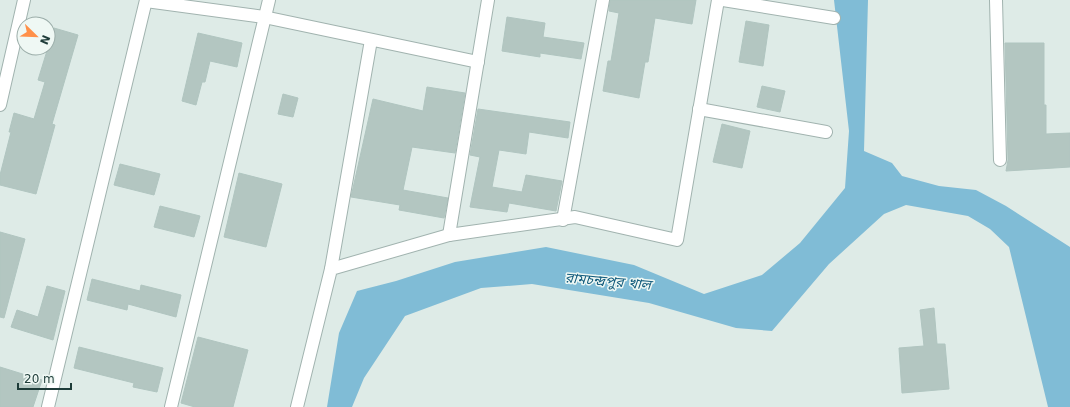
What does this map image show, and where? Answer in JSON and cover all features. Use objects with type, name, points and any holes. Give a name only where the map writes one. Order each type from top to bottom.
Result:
[{"type":"street","points":[[0,105],[24,0]]},
{"type":"street","points":[[48,407],[146,0],[264,17],[478,62]]},
{"type":"street","points":[[171,407],[268,0]]},
{"type":"street","points":[[449,235],[488,0]]},
{"type":"street","points":[[563,220],[602,0]]},
{"type":"street","points":[[331,269],[449,235],[563,220],[575,217],[677,240],[718,0]]},
{"type":"street","points":[[723,0],[834,18]]},
{"type":"street","points":[[996,0],[1000,160]]},
{"type":"street","points":[[297,407],[331,269],[371,40]]},
{"type":"street","points":[[699,109],[826,132]]},
{"type":"water","name":"রামচন্দ্রপুর খাল","points":[[834,0],[868,0],[864,151],[892,163],[902,176],[939,186],[976,190],[1006,206],[1070,247],[1070,407],[1048,407],[1009,247],[990,229],[968,216],[906,205],[884,214],[829,264],[772,331],[736,328],[649,303],[532,284],[481,288],[405,316],[364,378],[352,407],[327,407],[339,333],[357,291],[396,281],[455,262],[546,247],[634,265],[704,294],[762,275],[800,243],[845,188],[849,131]]},
{"type":"building","points":[[610,0],[696,0],[692,24],[655,18],[648,62],[645,62],[639,98],[603,91],[608,61],[611,61],[619,13],[609,11]]},
{"type":"building","points":[[507,17],[545,23],[543,37],[584,43],[581,59],[540,53],[540,57],[502,51]]},
{"type":"building","points":[[746,21],[769,25],[763,66],[739,62]]},
{"type":"building","points":[[56,29],[78,35],[52,124],[55,125],[36,194],[0,185],[0,175],[11,132],[9,132],[14,113],[34,119],[45,82],[38,80],[45,56],[56,56]]},
{"type":"building","points":[[198,33],[242,43],[237,67],[210,61],[205,82],[202,82],[196,105],[182,101]]},
{"type":"building","points":[[1005,43],[1044,43],[1044,105],[1046,105],[1046,134],[1070,133],[1070,167],[1006,171],[1008,160]]},
{"type":"building","points":[[762,86],[785,91],[780,112],[757,107]]},
{"type":"building","points":[[427,87],[465,93],[455,153],[412,147],[403,190],[448,198],[444,218],[399,210],[400,205],[351,197],[373,99],[423,111]]},
{"type":"building","points":[[283,94],[298,98],[293,117],[278,114]]},
{"type":"building","points":[[478,109],[570,122],[568,138],[529,132],[526,154],[499,150],[492,187],[522,192],[526,175],[562,181],[556,211],[509,203],[507,212],[470,207],[480,157],[470,155]]},
{"type":"building","points":[[722,124],[750,131],[742,168],[713,162]]},
{"type":"building","points":[[120,164],[160,174],[154,195],[114,185]]},
{"type":"building","points":[[239,173],[282,184],[266,247],[224,237]]},
{"type":"building","points":[[160,206],[200,216],[194,237],[154,227]]},
{"type":"building","points":[[0,232],[25,239],[4,318],[0,317]]},
{"type":"building","points":[[92,279],[140,291],[141,285],[181,295],[176,317],[128,304],[127,310],[87,300]]},
{"type":"building","points":[[47,286],[65,291],[53,340],[11,327],[17,310],[38,317]]},
{"type":"building","points":[[934,308],[937,344],[945,344],[949,389],[902,393],[899,348],[924,346],[920,310]]},
{"type":"building","points":[[198,337],[248,350],[233,407],[195,407],[181,403]]},
{"type":"building","points":[[79,347],[163,368],[157,392],[133,387],[134,383],[74,368]]},
{"type":"building","points":[[0,367],[42,380],[33,407],[0,407]]}]
